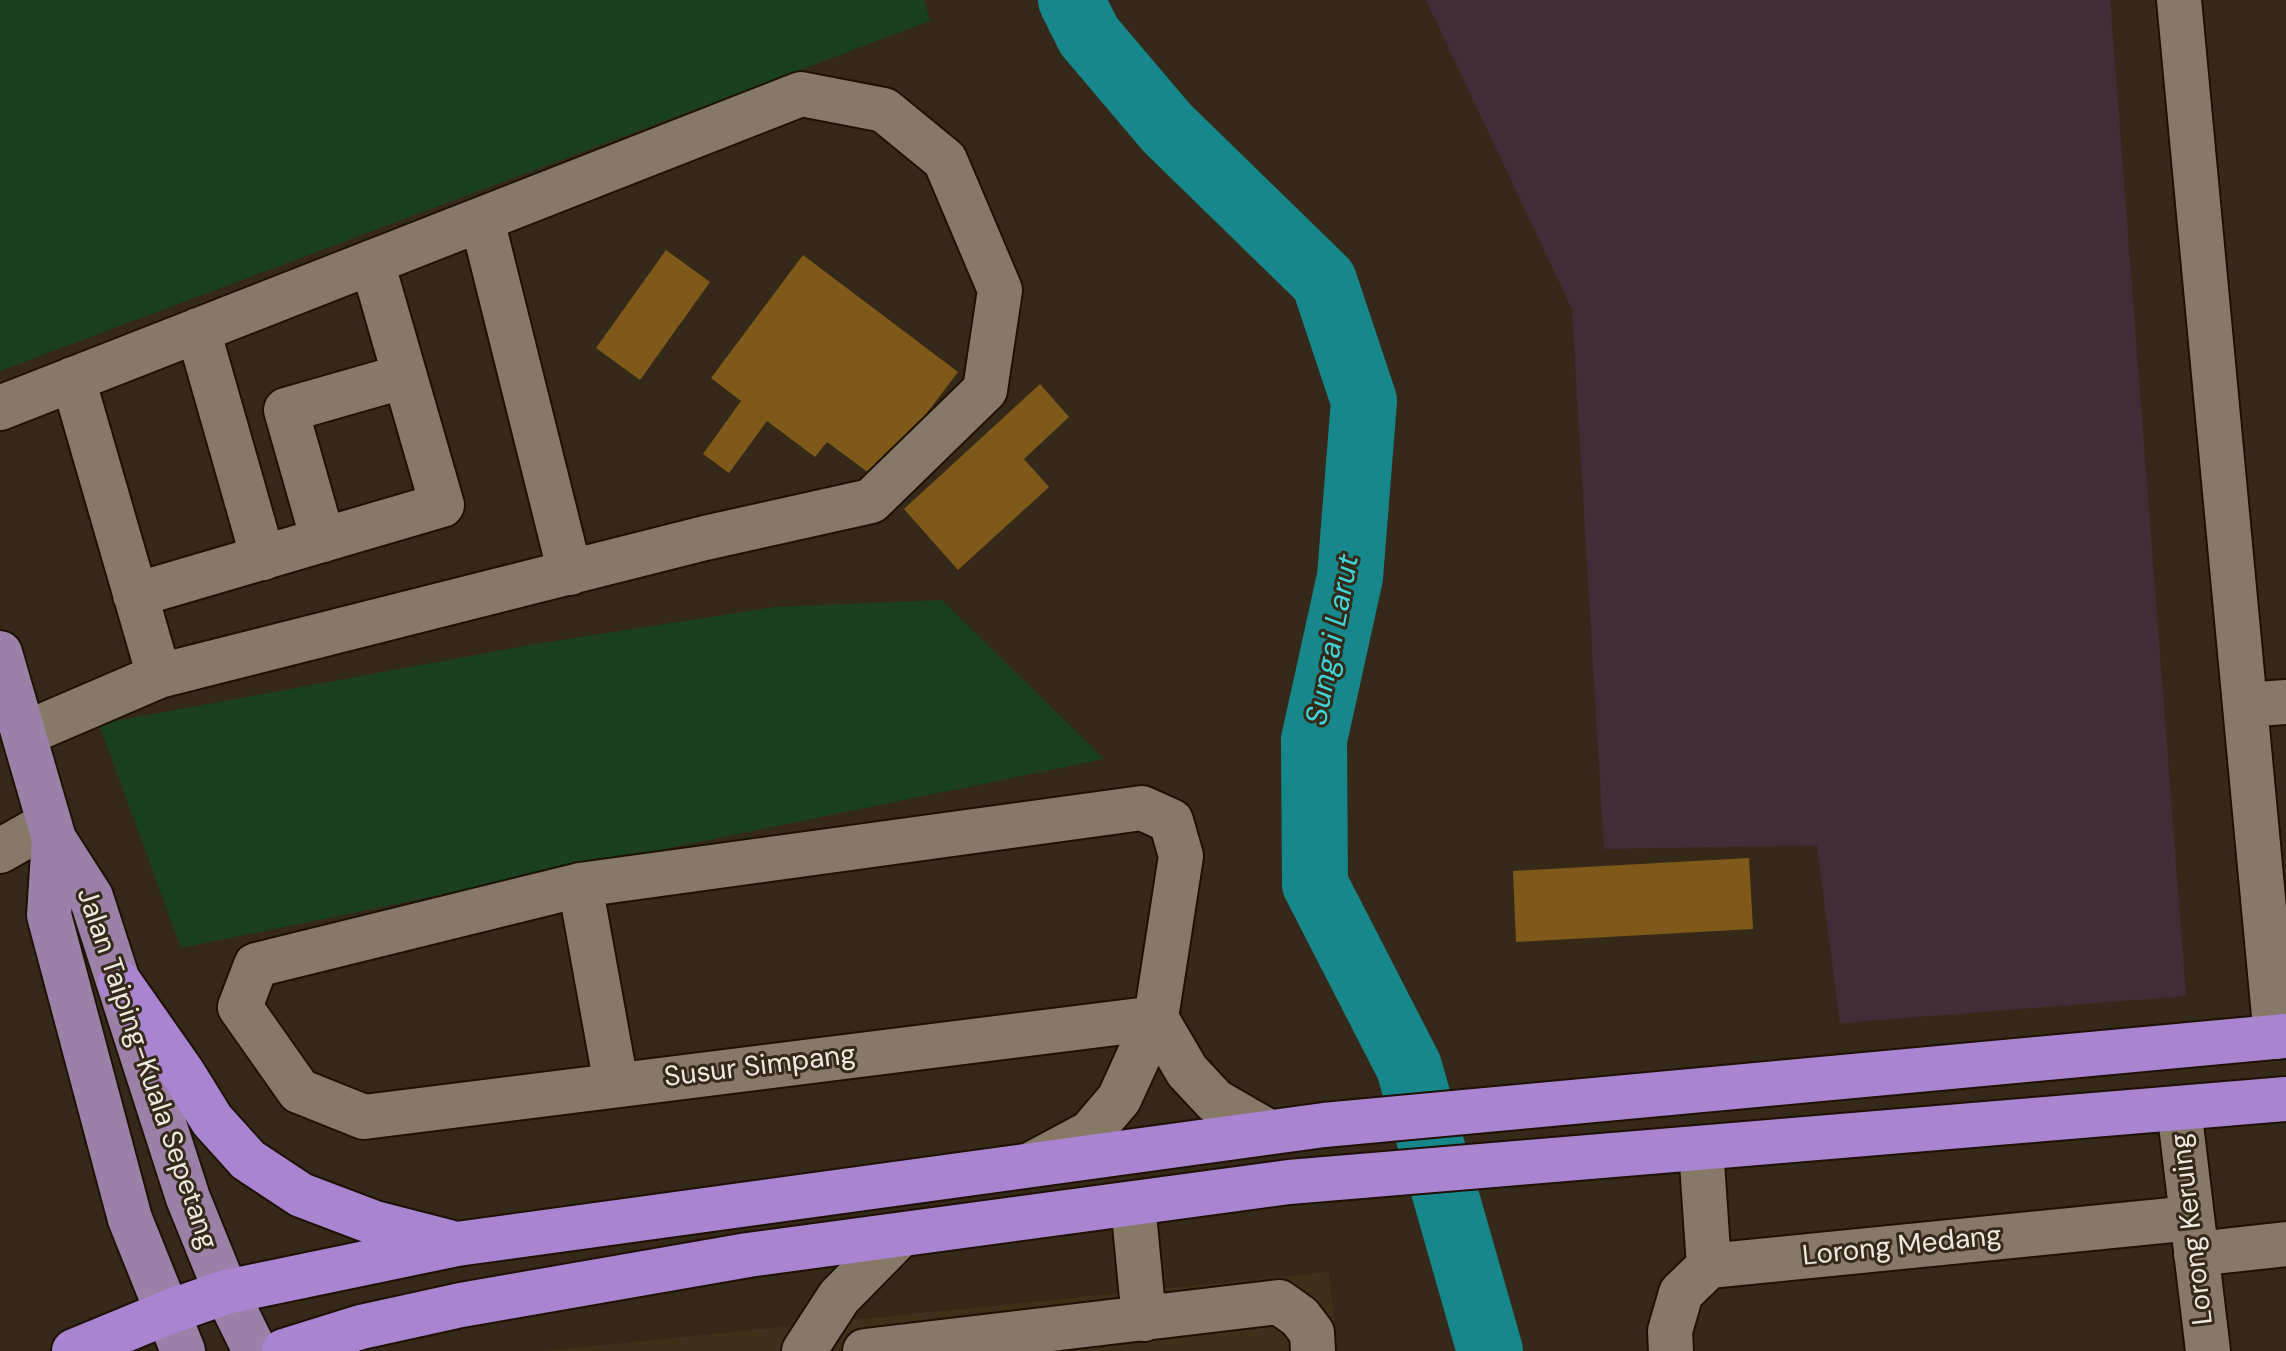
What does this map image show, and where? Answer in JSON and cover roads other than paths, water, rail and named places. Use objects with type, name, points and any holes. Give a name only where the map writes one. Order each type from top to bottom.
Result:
[{"type":"highway","points":[[120,983],[212,1120],[248,1160],[301,1195],[375,1223],[457,1244]]},
{"type":"highway","points":[[74,1351],[174,1332],[226,1292],[457,1244],[1267,1131],[2281,1036]]},
{"type":"highway","points":[[284,1351],[361,1327],[461,1305],[748,1255],[1327,1178],[2286,1099]]},
{"type":"highway","points":[[401,1351],[461,1305]]},
{"type":"main road","points":[[0,653],[51,831]]},
{"type":"main road","name":"Jalan Taiping-Kuala Sepetang","points":[[51,831],[91,897],[188,1198],[226,1292],[255,1351]]},
{"type":"main road","name":"Jalan Taiping-Kuala Sepetang","points":[[51,831],[49,915],[130,1219],[174,1332]]},
{"type":"street","points":[[2179,0],[2265,704],[2281,1036]]},
{"type":"street","points":[[0,408],[801,94],[884,110],[945,160],[1000,290],[985,390],[871,501],[705,538],[159,676],[24,734]]},
{"type":"street","points":[[482,220],[570,573]]},
{"type":"street","points":[[135,595],[442,505],[372,262]]},
{"type":"street","points":[[198,330],[263,558]]},
{"type":"street","points":[[323,540],[286,410],[405,376]]},
{"type":"street","points":[[73,379],[159,676]]},
{"type":"street","points":[[616,1084],[580,885],[1142,808],[1171,821],[1181,856],[1156,1018],[1119,1099],[1090,1133],[1034,1163]]},
{"type":"street","points":[[0,851],[51,831]]},
{"type":"street","name":"Susur Simpang","points":[[580,885],[256,965],[240,1007],[299,1091],[364,1117],[1156,1018]]},
{"type":"street","points":[[1156,1018],[1187,1071],[1215,1101],[1267,1131]]},
{"type":"street","name":"Lorong Keruing","points":[[2179,1108],[2208,1351]]},
{"type":"street","points":[[1671,1351],[1670,1331],[1681,1293],[1709,1266],[1701,1148]]},
{"type":"street","points":[[1133,1204],[1144,1319]]},
{"type":"street","points":[[804,1351],[839,1297],[900,1235]]},
{"type":"street","name":"Lorong Medang","points":[[1709,1266],[2194,1236],[2286,1244]]},
{"type":"street","points":[[865,1351],[1279,1302],[1300,1317],[1312,1333],[1313,1351]]},
{"type":"waterway","name":"Sungai Larut","points":[[1071,0],[1089,36],[1167,128],[1324,281],[1364,401],[1350,577],[1314,740],[1315,884],[1409,1067],[1490,1351]]}]
